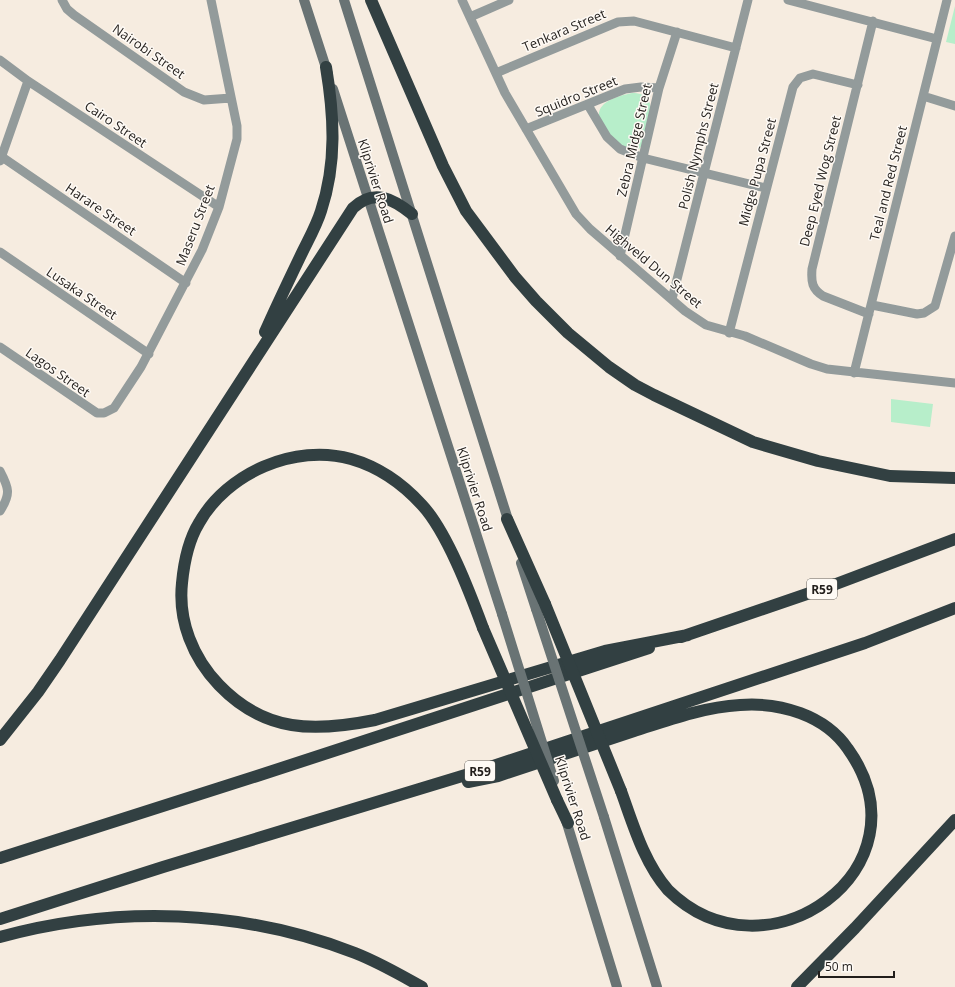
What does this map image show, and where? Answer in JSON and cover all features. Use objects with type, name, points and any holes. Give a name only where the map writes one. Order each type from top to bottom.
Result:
[{"type":"highway","points":[[371,0],[443,166],[466,211],[501,259],[532,296],[568,333],[609,367],[654,396],[753,442],[818,461],[890,476],[955,478]]},
{"type":"highway","points":[[251,362],[317,223],[326,192],[332,158],[333,130],[332,104],[326,66]]},
{"type":"highway","points":[[0,740],[38,692],[60,660],[347,215],[358,203],[367,197],[383,197],[392,200],[412,214]]},
{"type":"highway","points":[[568,823],[559,800],[483,628],[470,594],[450,552],[424,506],[397,482],[378,469],[350,458],[323,455],[295,457],[270,464],[246,476],[231,486],[204,516],[194,532],[184,562],[181,598],[182,611],[190,641],[202,664],[211,677],[237,702],[266,718],[291,725],[319,728],[342,727],[375,720],[604,651],[688,635]]},
{"type":"highway","points":[[410,793],[498,776],[686,715],[740,705],[766,705],[795,711],[822,722],[842,740],[858,763],[866,787],[871,812],[870,838],[859,869],[846,888],[830,905],[814,916],[777,930],[757,932],[734,930],[713,923],[688,910],[667,889],[655,871],[638,837],[622,791],[541,607],[507,519]]},
{"type":"highway","name":"R59","points":[[0,858],[279,769],[688,635],[836,584],[955,539]]},
{"type":"highway","name":"R59","points":[[0,919],[163,867],[410,793],[865,643],[955,608]]},
{"type":"highway","points":[[797,987],[855,928],[955,820]]},
{"type":"highway","points":[[0,937],[50,924],[101,917],[173,916],[231,920],[302,936],[355,953],[422,987]]},
{"type":"highway","points":[[806,987],[835,947]]},
{"type":"main road","name":"Kliprivier Road","points":[[304,0],[502,614],[559,800]]},
{"type":"main road","name":"Kliprivier Road","points":[[344,0],[507,519]]},
{"type":"main road","name":"Kliprivier Road","points":[[541,607],[657,987]]},
{"type":"main road","name":"Kliprivier Road","points":[[568,823],[617,987]]},
{"type":"street","name":"Nairobi Street","points":[[62,0],[67,9],[74,15],[184,92],[204,100],[231,98]]},
{"type":"street","name":"Maseru Street","points":[[104,413],[114,408],[149,354],[202,250],[219,207],[237,139],[237,126],[211,0]]},
{"type":"street","name":"Highveld Dun Street","points":[[462,0],[505,93],[576,214],[620,256],[685,311],[700,322],[730,333],[744,336],[811,364],[842,372],[955,383]]},
{"type":"street","points":[[470,17],[509,0]]},
{"type":"street","name":"Polish Nymphs Street","points":[[672,299],[706,174],[748,0]]},
{"type":"street","points":[[788,0],[873,21],[937,39]]},
{"type":"street","name":"Teal and Red Street","points":[[854,373],[947,0]]},
{"type":"street","name":"Tenkara Street","points":[[496,73],[618,22],[634,20],[736,48]]},
{"type":"street","name":"Deep Eyed Wog Street","points":[[870,309],[823,296],[818,292],[811,280],[812,269],[873,21]]},
{"type":"street","name":"Zebra Midge Street","points":[[620,256],[660,88],[677,32]]},
{"type":"street","name":"Cairo Street","points":[[0,60],[28,81],[219,207]]},
{"type":"street","name":"Midge Pupa Street","points":[[730,333],[793,87],[796,82],[807,74],[813,74],[858,85]]},
{"type":"street","points":[[1,159],[28,81]]},
{"type":"street","name":"Squidro Street","points":[[526,130],[625,89],[641,87],[660,88]]},
{"type":"street","points":[[922,96],[955,106]]},
{"type":"street","points":[[588,104],[614,144],[620,149],[643,158],[766,188]]},
{"type":"street","name":"Harare Street","points":[[1,159],[186,282]]},
{"type":"street","points":[[870,309],[917,314],[930,310],[935,306],[938,300],[955,236]]},
{"type":"street","name":"Lusaka Street","points":[[0,252],[149,354]]},
{"type":"street","name":"Lagos Street","points":[[0,347],[93,412],[104,413]]},
{"type":"street","points":[[0,472],[8,486],[7,499],[0,511]]},
{"type":"green space","points":[[955,6],[955,44],[946,42]]},
{"type":"green space","points":[[632,93],[642,94],[647,98],[650,104],[650,112],[642,145],[639,149],[630,151],[613,139],[599,117],[599,111],[605,103],[610,100]]},
{"type":"green space","points":[[891,399],[933,404],[930,427],[891,422]]}]
